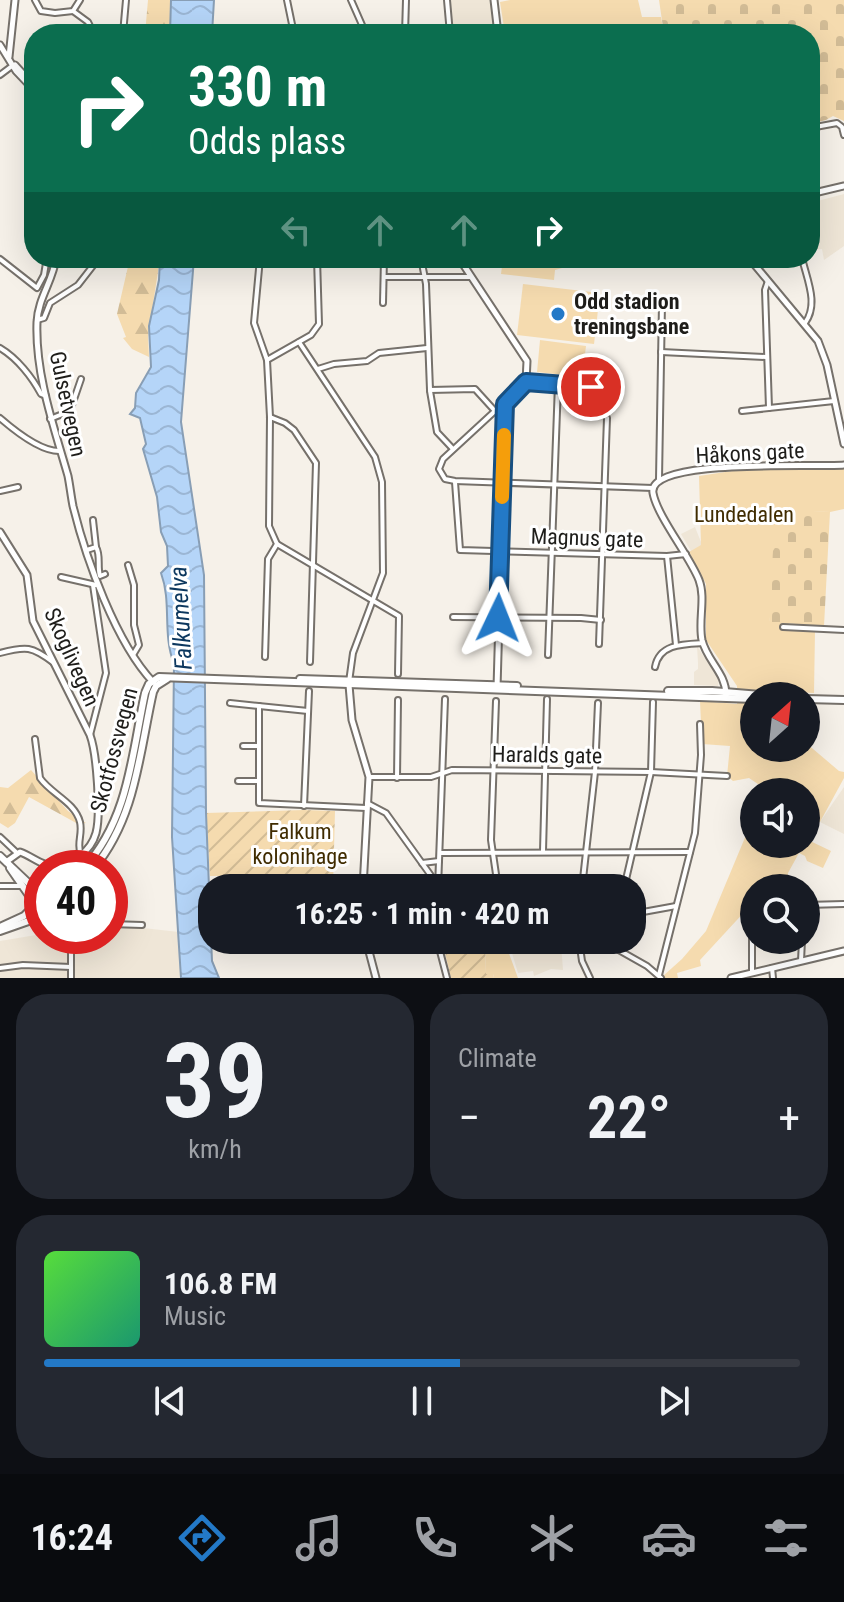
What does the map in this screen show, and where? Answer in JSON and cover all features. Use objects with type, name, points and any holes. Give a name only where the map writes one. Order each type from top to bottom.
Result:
[{"type":"main road","points":[[154,683],[159,677],[639,693],[686,690],[740,695]]},
{"type":"main road","name":"Skotfossvegen","points":[[99,850],[120,809],[145,693],[154,683]]},
{"type":"main road","name":"Skotfossvegen","points":[[106,850],[131,800],[154,683]]},
{"type":"main road","points":[[736,695],[740,696]]},
{"type":"main road","points":[[820,699],[844,700]]},
{"type":"main road","points":[[3,859],[24,886]]},
{"type":"main road","points":[[3,859],[24,878]]},
{"type":"main road","points":[[0,929],[24,916]]},
{"type":"main road","points":[[0,929],[24,922]]},
{"type":"street","points":[[9,57],[15,0]]},
{"type":"street","points":[[35,0],[44,12],[72,12],[89,24]]},
{"type":"street","points":[[72,12],[80,0]]},
{"type":"street","points":[[124,24],[126,0]]},
{"type":"street","points":[[287,0],[292,24]]},
{"type":"street","points":[[351,0],[362,24]]},
{"type":"street","points":[[405,24],[406,0]]},
{"type":"street","points":[[447,0],[449,24]]},
{"type":"street","points":[[494,0],[497,24]]},
{"type":"street","points":[[0,45],[24,76]]},
{"type":"street","points":[[0,75],[14,65]]},
{"type":"street","points":[[820,126],[837,123],[844,135]]},
{"type":"street","points":[[820,192],[844,186]]},
{"type":"street","name":"Gulsetvegen","points":[[0,259],[37,288],[45,268]]},
{"type":"street","name":"Gulsetvegen","points":[[54,268],[39,304],[37,320],[50,419],[96,584],[132,656],[154,683]]},
{"type":"street","points":[[37,320],[44,318],[52,302],[82,281],[92,268]]},
{"type":"street","points":[[259,268],[254,323],[267,360],[269,526],[277,544],[395,613],[400,619],[398,674]]},
{"type":"street","points":[[267,360],[311,335],[319,324],[317,268]]},
{"type":"street","points":[[383,303],[384,268]]},
{"type":"street","points":[[423,268],[430,390],[437,432],[453,449]]},
{"type":"street","points":[[465,268],[527,361],[526,382],[508,399],[505,411],[497,687]]},
{"type":"street","points":[[757,268],[805,323],[822,349],[844,444]]},
{"type":"street","points":[[804,268],[813,306],[805,323]]},
{"type":"street","points":[[384,277],[471,277]]},
{"type":"street","points":[[768,281],[765,290],[769,408]]},
{"type":"street","points":[[653,488],[659,479],[662,303]]},
{"type":"street","points":[[299,342],[375,457],[382,482],[384,563],[353,653],[349,682],[352,720],[369,777],[364,874]]},
{"type":"street","points":[[0,348],[46,396]]},
{"type":"street","points":[[318,369],[367,361],[379,353],[427,348]]},
{"type":"street","points":[[660,352],[766,357]]},
{"type":"street","points":[[50,419],[70,411],[81,379]]},
{"type":"street","points":[[526,382],[591,387],[607,418],[599,644]]},
{"type":"street","points":[[548,655],[558,384]]},
{"type":"street","points":[[430,390],[475,389],[495,411]]},
{"type":"street","points":[[742,411],[834,401]]},
{"type":"street","points":[[505,411],[495,411],[443,459],[439,469],[445,479],[653,488]]},
{"type":"street","points":[[270,417],[294,430],[316,463],[310,662]]},
{"type":"street","points":[[0,418],[31,440],[59,451]]},
{"type":"street","name":"Håkons gate","points":[[659,479],[717,467],[844,465]]},
{"type":"street","name":"Magnus gate","points":[[455,481],[460,550],[686,554]]},
{"type":"street","points":[[0,491],[18,487]]},
{"type":"street","points":[[653,488],[659,506],[700,582],[703,643],[724,679],[726,694]]},
{"type":"street","points":[[93,520],[99,572],[100,576],[105,574]]},
{"type":"street","name":"Skoglivegen","points":[[0,532],[27,575],[33,621],[90,735],[96,755],[97,828],[85,850]]},
{"type":"street","points":[[265,657],[268,559],[277,544]]},
{"type":"street","points":[[87,550],[96,547]]},
{"type":"street","points":[[667,556],[676,645]]},
{"type":"street","points":[[128,565],[134,585],[134,625],[139,645],[132,656]]},
{"type":"street","points":[[61,577],[96,584],[106,673],[90,735]]},
{"type":"street","points":[[453,617],[601,620]]},
{"type":"street","points":[[783,627],[844,630]]},
{"type":"street","points":[[655,667],[656,660],[665,650],[676,645],[703,643]]},
{"type":"street","points":[[0,653],[31,648],[56,664]]},
{"type":"street","points":[[304,806],[309,691]]},
{"type":"street","points":[[439,874],[445,699]]},
{"type":"street","points":[[543,851],[547,699]]},
{"type":"street","points":[[397,778],[398,700]]},
{"type":"street","points":[[496,701],[492,852],[496,874]]},
{"type":"street","points":[[627,874],[651,772],[653,702]]},
{"type":"street","points":[[230,703],[308,711]]},
{"type":"street","points":[[584,874],[595,772],[598,703]]},
{"type":"street","points":[[259,706],[259,803],[286,806],[366,805],[386,813],[429,874]]},
{"type":"street","points":[[628,954],[660,976],[695,833],[700,724]]},
{"type":"street","points":[[35,739],[40,778],[69,805],[78,818],[81,829],[79,850]]},
{"type":"street","points":[[243,746],[259,744]]},
{"type":"street","name":"Haralds gate","points":[[369,777],[431,777],[452,770],[727,776]]},
{"type":"street","points":[[238,781],[259,781]]},
{"type":"street","points":[[0,837],[17,853]]},
{"type":"street","points":[[441,853],[690,852]]},
{"type":"street","points":[[3,859],[24,853]]},
{"type":"street","points":[[422,863],[440,861]]},
{"type":"street","points":[[0,886],[24,886]]},
{"type":"street","points":[[820,905],[844,904]]},
{"type":"street","points":[[646,911],[676,906]]},
{"type":"street","points":[[128,925],[142,925]]},
{"type":"street","points":[[731,978],[844,951]]},
{"type":"street","points":[[71,954],[71,978]]},
{"type":"street","points":[[370,954],[376,978]]},
{"type":"street","points":[[441,954],[447,978]]},
{"type":"street","points":[[581,954],[590,978]]},
{"type":"street","points":[[752,954],[752,973]]},
{"type":"street","points":[[801,954],[801,961]]},
{"type":"street","points":[[0,968],[23,965],[71,967]]},
{"type":"street","points":[[772,968],[773,978]]},
{"type":"shaded area","points":[[447,0],[494,0],[498,24],[449,24]]},
{"type":"shaded area","points":[[844,194],[844,246],[824,260],[820,249],[820,200]]},
{"type":"shaded area","points":[[695,527],[703,547],[694,556],[681,534]]},
{"type":"shaded area","points":[[697,646],[719,680],[718,686],[694,685],[694,672],[698,669]]},
{"type":"shaded area","points":[[844,787],[844,834],[820,822]]},
{"type":"shaded area","points":[[128,926],[179,932],[181,978],[0,978],[0,941],[24,937],[24,954],[128,954]]},
{"type":"shaded area","points":[[512,954],[562,954],[563,970],[551,969],[534,976],[533,971],[518,973]]},
{"type":"green space","points":[[148,0],[174,0],[170,24],[146,24]]},
{"type":"green space","points":[[638,0],[642,17],[661,17],[662,24],[503,24],[500,2]]},
{"type":"green space","points":[[659,0],[844,0],[844,121],[833,116],[820,122],[820,24],[663,24]]},
{"type":"green space","points":[[128,268],[158,268],[148,337],[149,357],[132,349],[123,338],[126,337],[117,314]]},
{"type":"green space","points":[[502,268],[562,268],[555,270],[554,280],[501,274]]},
{"type":"green space","name":"Odd stadion treningsbane","points":[[523,284],[600,293],[594,344],[517,335]]},
{"type":"green space","points":[[540,340],[586,346],[582,377],[537,372]]},
{"type":"green space","name":"Lundedalen","points":[[844,465],[844,509],[830,512],[797,511],[769,621],[789,623],[789,630],[815,631],[814,682],[740,682],[740,762],[820,762],[820,755],[844,772],[844,778],[820,822],[820,778],[740,778],[733,781],[727,776],[730,746],[702,744],[700,701],[737,704],[737,686],[706,640],[706,584],[689,552],[701,545],[699,476],[732,471]]},
{"type":"green space","points":[[797,510],[830,512],[824,626],[769,622],[773,551]]},
{"type":"green space","points":[[31,770],[68,811],[86,823],[78,824],[29,797],[15,823],[8,828],[0,823],[0,787],[8,788]]},
{"type":"green space","name":"Falkum kolonihage","points":[[335,811],[333,874],[210,874],[206,813]]},
{"type":"green space","points":[[820,846],[831,851],[823,868],[806,858],[820,858]]},
{"type":"green space","points":[[740,850],[740,858],[796,858],[788,874],[740,874],[740,917],[700,960],[701,966],[677,973],[678,978],[665,978],[663,976],[706,931]]},
{"type":"green space","points":[[445,954],[485,954],[486,974],[493,974],[494,978],[451,978]]},
{"type":"green space","points":[[485,954],[509,954],[518,978],[494,978],[493,974],[486,975]]},
{"type":"water","points":[[171,0],[214,0],[213,24],[170,24]]},
{"type":"water","name":"Falkumelva","points":[[160,268],[193,268],[181,422],[204,575],[208,874],[198,874],[198,954],[212,954],[219,978],[181,978],[172,837],[174,664],[168,641],[166,596],[161,573],[168,566],[167,546],[161,532],[157,497],[143,449],[146,444],[140,418],[130,414],[135,408],[136,393],[151,367],[149,326]]},
{"type":"slow traffic","points":[[502,497],[504,435]]},
{"type":"place","name":"Odd stadion treningsbane","points":[[558,314]]},
{"type":"route","points":[[498,618],[505,404],[526,382],[585,384],[591,387]]}]
